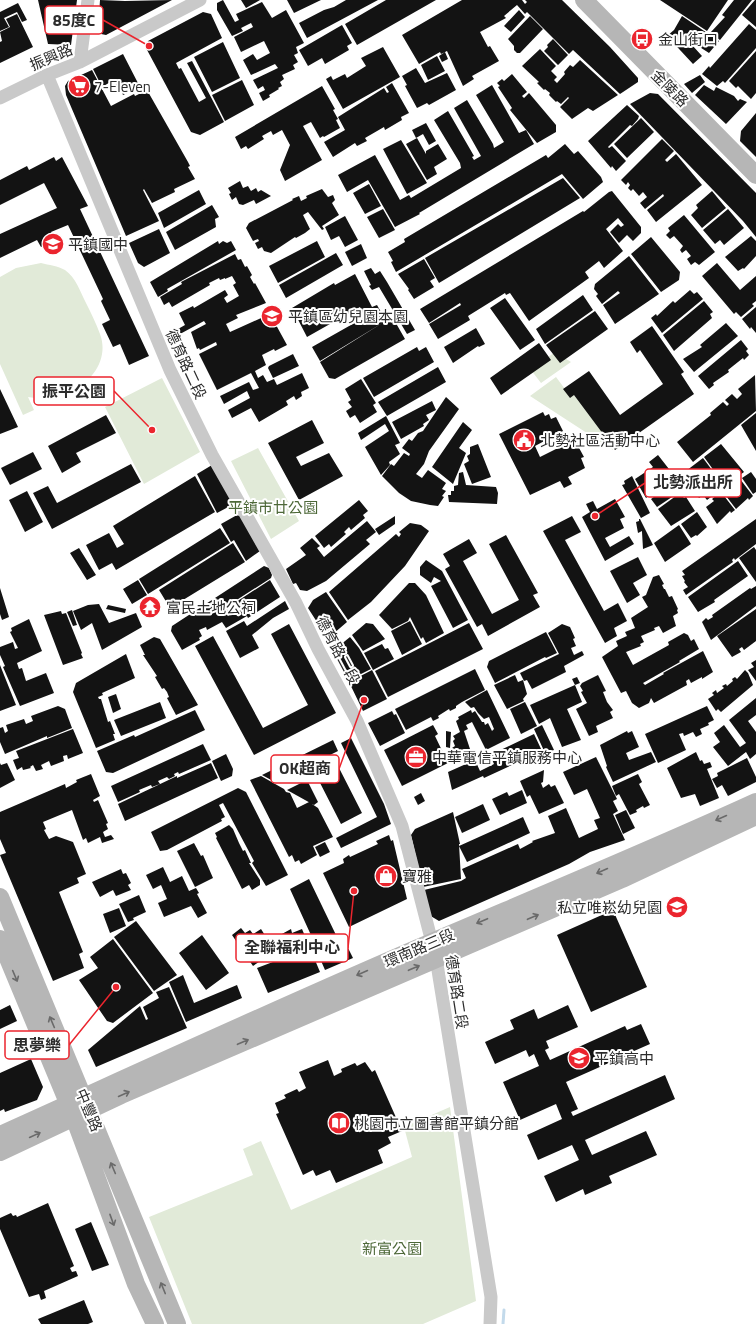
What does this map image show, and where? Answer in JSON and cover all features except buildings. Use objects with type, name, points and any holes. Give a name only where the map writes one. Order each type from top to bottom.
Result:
[{"type":"main road","name":"金陵路","points":[[584,0],[756,175]]},
{"type":"main road","name":"環南路三段","points":[[79,1107],[121,1095],[434,950],[583,879],[756,802]]},
{"type":"main road","name":"環南路三段","points":[[434,950],[622,879],[756,816]]},
{"type":"main road","name":"中豐路","points":[[0,897],[79,1107],[136,1284],[155,1324]]},
{"type":"main road","name":"中豐路","points":[[0,940],[79,1107],[176,1320]]},
{"type":"main road","points":[[0,1135],[79,1107]]},
{"type":"main road","points":[[0,1152],[79,1107]]},
{"type":"main road","points":[[155,1324],[176,1320]]},
{"type":"street","points":[[80,62],[88,0]]},
{"type":"street","name":"振興路","points":[[0,98],[47,75],[80,62],[200,0]]},
{"type":"street","name":"德育路二段","points":[[47,75],[170,370],[212,455],[296,603],[318,649],[357,721],[402,826],[434,950],[491,1297],[490,1324]]},
{"type":"green space","points":[[41,263],[65,270],[75,281],[92,314],[100,334],[102,352],[101,360],[97,368],[80,387],[56,397],[28,397],[34,410],[23,415],[0,364],[0,277],[16,268]]},
{"type":"green space","points":[[555,352],[571,362],[541,383],[531,370]]},
{"type":"green space","points":[[556,377],[565,389],[571,385],[612,442],[613,450],[530,396]]},
{"type":"green space","points":[[162,378],[200,452],[144,484],[105,407]]},
{"type":"green space","name":"平鎮市廿公園","points":[[258,448],[299,521],[271,539],[231,461]]},
{"type":"green space","name":"新富公園","points":[[450,1107],[476,1301],[423,1324],[192,1324],[149,1217],[253,1175],[243,1149],[261,1141],[291,1210],[412,1157],[404,1127]]},
{"type":"waterway","points":[[503,1324],[504,1310]]},
{"type":"place","name":"金山街口","points":[[642,39]]},
{"type":"place","name":"85度C","points":[[149,46]]},
{"type":"place","name":"7-Eleven","points":[[79,86]]},
{"type":"place","name":"平鎮國中","points":[[53,244]]},
{"type":"place","name":"平鎮區幼兒園本園","points":[[272,316]]},
{"type":"place","name":"振平公園","points":[[152,430]]},
{"type":"place","name":"北勢社區活動中心","points":[[524,440]]},
{"type":"place","name":"北勢派出所","points":[[595,516]]},
{"type":"place","name":"富民土地公祠","points":[[150,607]]},
{"type":"place","name":"OK超商","points":[[364,700]]},
{"type":"place","name":"中華電信平鎮服務中心","points":[[416,757]]},
{"type":"place","name":"寶雅","points":[[386,876]]},
{"type":"place","name":"全聯福利中心","points":[[354,891]]},
{"type":"place","name":"私立唯崧幼兒園","points":[[677,907]]},
{"type":"place","name":"思夢樂","points":[[116,987]]},
{"type":"place","name":"平鎮高中","points":[[579,1058]]},
{"type":"place","name":"桃園市立圖書館平鎮分館","points":[[339,1123]]}]
